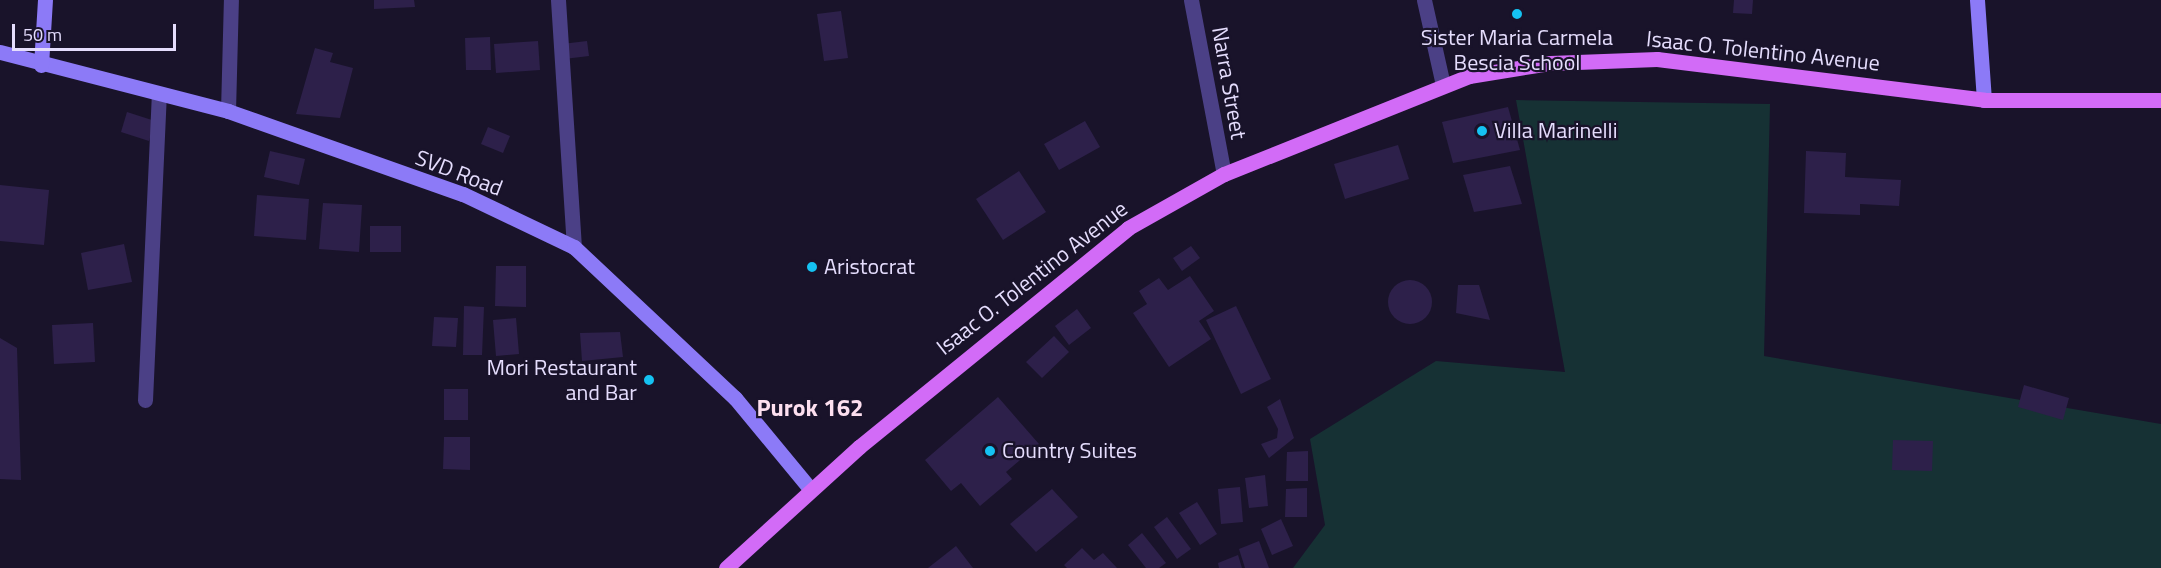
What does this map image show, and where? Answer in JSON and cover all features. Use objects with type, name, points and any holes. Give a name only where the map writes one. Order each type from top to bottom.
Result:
[{"type":"main road","points":[[41,65],[45,0]]},
{"type":"main road","points":[[1977,0],[1984,100]]},
{"type":"main road","name":"SVD Road","points":[[0,52],[41,65],[228,111],[463,194],[574,247],[735,398],[811,490]]},
{"type":"main road","name":"Isaac O. Tolentino Avenue","points":[[726,568],[811,490],[1128,228],[1224,174],[1443,85],[1550,63],[1657,59],[1984,100],[2161,100]]},
{"type":"street","points":[[228,111],[231,0]]},
{"type":"street","points":[[558,0],[574,247]]},
{"type":"street","name":"Narra Street","points":[[1191,0],[1224,174]]},
{"type":"street","points":[[1424,0],[1443,85]]},
{"type":"street","points":[[145,400],[159,94]]},
{"type":"green space","points":[[1516,100],[1770,104],[1764,356],[2161,424],[2161,568],[1293,568],[1325,525],[1310,439],[1436,361],[1565,372]]},
{"type":"building","points":[[374,0],[414,0],[415,7],[374,9]]},
{"type":"building","points":[[1734,0],[1753,0],[1752,14],[1733,13]]},
{"type":"building","points":[[841,11],[848,58],[824,61],[817,14]]},
{"type":"building","points":[[490,37],[491,70],[466,70],[465,38]]},
{"type":"building","points":[[538,41],[540,70],[496,73],[494,44]]},
{"type":"building","points":[[587,41],[589,56],[564,59],[562,44]]},
{"type":"building","points":[[315,48],[333,53],[330,62],[353,68],[340,118],[296,114]]},
{"type":"building","points":[[1508,107],[1520,150],[1453,163],[1442,122]]},
{"type":"building","points":[[127,112],[155,121],[149,141],[121,132]]},
{"type":"building","points":[[1085,121],[1100,147],[1059,170],[1044,144]]},
{"type":"building","points":[[488,127],[510,136],[503,153],[481,144]]},
{"type":"building","points":[[1398,145],[1409,179],[1345,199],[1334,164]]},
{"type":"building","points":[[270,151],[305,159],[299,185],[264,177]]},
{"type":"building","points":[[1806,151],[1846,153],[1845,177],[1901,180],[1899,206],[1860,204],[1860,215],[1804,213]]},
{"type":"building","points":[[1510,166],[1522,204],[1474,212],[1463,175]]},
{"type":"building","points":[[1019,171],[1046,212],[1003,240],[976,199]]},
{"type":"building","points":[[0,185],[49,190],[44,245],[0,241]]},
{"type":"building","points":[[257,195],[309,199],[306,240],[254,236]]},
{"type":"building","points":[[323,203],[362,205],[359,252],[319,249]]},
{"type":"building","points":[[370,226],[401,226],[401,252],[370,252]]},
{"type":"building","points":[[124,244],[132,282],[88,290],[81,253]]},
{"type":"building","points":[[1191,246],[1200,258],[1182,271],[1173,258]]},
{"type":"building","points":[[496,266],[526,266],[526,307],[495,306]]},
{"type":"building","points":[[1190,276],[1214,311],[1199,321],[1211,339],[1169,367],[1133,313],[1147,304],[1139,291],[1159,278],[1168,290]]},
{"type":"building","points":[[1410,280],[1419,281],[1426,286],[1431,293],[1431,311],[1426,318],[1419,323],[1410,324],[1401,323],[1394,318],[1389,311],[1388,302],[1389,293],[1394,286],[1401,281]]},
{"type":"building","points":[[1458,285],[1479,285],[1490,320],[1456,313]]},
{"type":"building","points":[[464,306],[484,307],[482,355],[463,355]]},
{"type":"building","points":[[1236,306],[1271,379],[1241,394],[1206,320]]},
{"type":"building","points":[[1077,309],[1091,328],[1069,345],[1055,326]]},
{"type":"building","points":[[434,317],[458,318],[456,347],[432,346]]},
{"type":"building","points":[[516,318],[519,354],[496,356],[493,320]]},
{"type":"building","points":[[93,323],[95,362],[54,364],[52,325]]},
{"type":"building","points":[[620,332],[623,357],[582,361],[580,333]]},
{"type":"building","points":[[1054,336],[1069,352],[1042,378],[1026,362]]},
{"type":"building","points":[[0,338],[17,348],[21,480],[0,479]]},
{"type":"building","points":[[2024,385],[2069,398],[2063,420],[2018,407]]},
{"type":"building","points":[[444,389],[468,389],[468,420],[444,420]]},
{"type":"building","points":[[998,397],[1039,444],[1006,472],[1012,479],[980,506],[961,483],[951,491],[925,460]]},
{"type":"building","points":[[1280,399],[1294,438],[1269,458],[1261,444],[1277,438],[1278,429],[1267,407]]},
{"type":"building","points":[[444,437],[470,437],[470,470],[443,469]]},
{"type":"building","points":[[1893,440],[1933,441],[1932,471],[1892,470]]},
{"type":"building","points":[[1308,451],[1308,481],[1286,481],[1287,452]]},
{"type":"building","points":[[1265,475],[1268,506],[1249,508],[1245,478]]},
{"type":"building","points":[[1240,487],[1243,522],[1221,524],[1218,489]]},
{"type":"building","points":[[1307,488],[1307,517],[1285,517],[1286,489]]},
{"type":"building","points":[[1052,489],[1078,517],[1036,552],[1010,524]]},
{"type":"building","points":[[1197,502],[1217,534],[1200,545],[1179,513]]},
{"type":"building","points":[[1167,517],[1191,549],[1177,559],[1154,527]]},
{"type":"building","points":[[1281,519],[1293,546],[1272,555],[1261,529]]},
{"type":"building","points":[[1142,533],[1166,563],[1159,568],[1146,568],[1128,545]]},
{"type":"building","points":[[1259,541],[1269,568],[1245,568],[1239,549]]},
{"type":"building","points":[[956,546],[973,568],[928,568]]},
{"type":"building","points":[[1082,548],[1094,560],[1103,553],[1117,568],[1067,568],[1064,565]]},
{"type":"building","points":[[1238,555],[1242,568],[1219,568],[1218,563]]},
{"type":"place","name":"Sister Maria Carmela Bescia School","points":[[1517,14]]},
{"type":"place","name":"Villa Marinelli","points":[[1482,131]]},
{"type":"place","name":"Aristocrat","points":[[812,267]]},
{"type":"place","name":"Mori Restaurant and Bar","points":[[649,380]]},
{"type":"place","name":"Country Suites","points":[[990,451]]},
{"type":"district","name":"Purok 162","points":[[810,408]]}]
